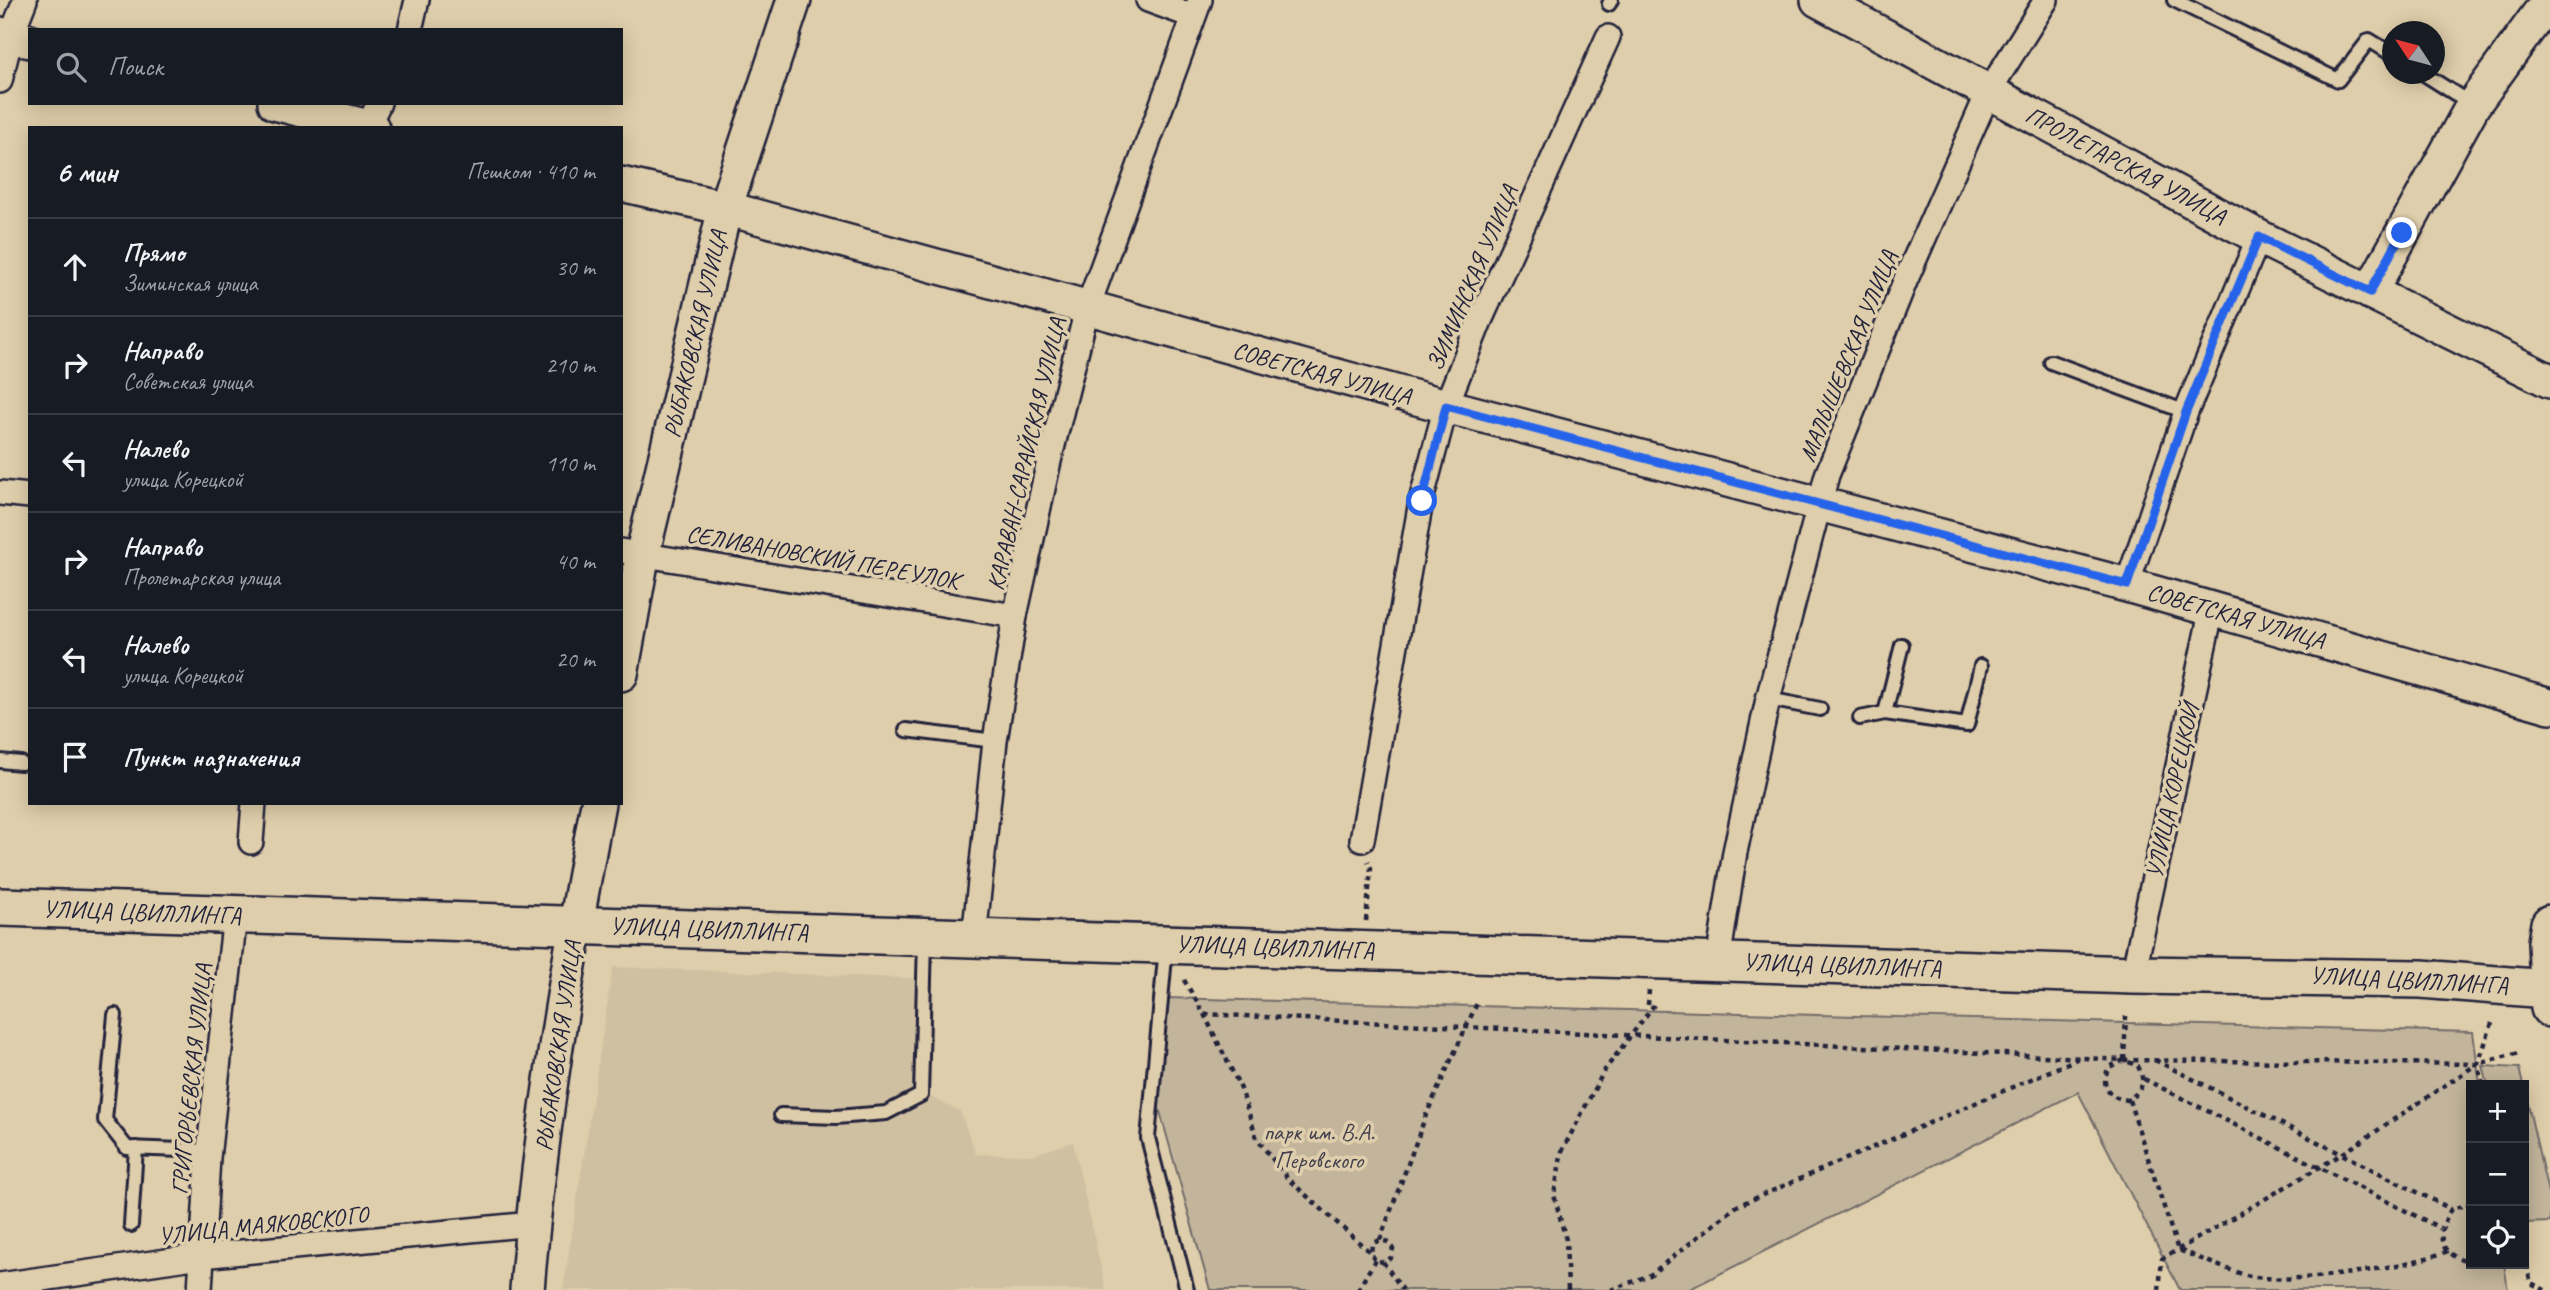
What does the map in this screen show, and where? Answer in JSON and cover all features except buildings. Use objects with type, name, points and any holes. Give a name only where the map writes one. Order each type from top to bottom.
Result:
[{"type":"main road","name":"УЛИЦА ЦВИЛЛИНГА","points":[[0,907],[2133,975],[2408,979],[2496,983],[2549,996]]},
{"type":"main road","points":[[2549,996],[2546,942],[2550,924]]},
{"type":"street","points":[[0,81],[25,0]]},
{"type":"street","points":[[410,28],[417,0]]},
{"type":"street","name":"РЫБАКОВСКАЯ УЛИЦА","points":[[623,652],[632,551],[725,208],[794,0]]},
{"type":"street","points":[[1148,0],[1196,8]]},
{"type":"street","name":"ПРОЛЕТАРСКАЯ УЛИЦА","points":[[1818,0],[2259,237],[2550,381]]},
{"type":"street","name":"МАЛЫШЕВСКАЯ УЛИЦА","points":[[1718,961],[1735,852],[1768,699],[1819,503],[1906,279],[1989,91],[2046,0]]},
{"type":"street","points":[[2370,292],[2473,105],[2549,0]]},
{"type":"street","name":"КАРАВАН-САРАЙСКАЯ УЛИЦА","points":[[974,938],[995,741],[1015,616],[1049,461],[1087,309],[1196,8]]},
{"type":"street","name":"ЗИМИНСКАЯ УЛИЦА","points":[[1362,840],[1409,567],[1446,406],[1479,323],[1608,37]]},
{"type":"street","points":[[286,105],[371,121]]},
{"type":"street","name":"СОВЕТСКАЯ УЛИЦА","points":[[623,184],[725,208],[1446,406],[2212,608],[2550,706]]},
{"type":"street","points":[[2127,585],[2186,412],[2259,237]]},
{"type":"street","points":[[0,493],[28,496]]},
{"type":"street","name":"СЕЛИВАНОВСКИЙ ПЕРЕУЛОК","points":[[632,551],[1015,616]]},
{"type":"street","name":"УЛИЦА КОРЕЦКОЙ","points":[[2133,975],[2212,608]]},
{"type":"street","points":[[251,842],[254,805]]},
{"type":"street","name":"РЫБАКОВСКАЯ УЛИЦА","points":[[527,1290],[532,1224],[576,925],[598,805]]},
{"type":"street","name":"ГРИГОРЬЕВСКАЯ УЛИЦА","points":[[200,1290],[209,1151],[235,915]]},
{"type":"street","name":"УЛИЦА МАЯКОВСКОГО","points":[[0,1285],[201,1256],[532,1224]]},
{"type":"lane","points":[[2174,0],[2338,80],[2369,40],[2382,48]]},
{"type":"lane","points":[[2440,84],[2473,105]]},
{"type":"lane","points":[[2052,362],[2186,412]]},
{"type":"lane","points":[[1885,713],[1902,645]]},
{"type":"lane","points":[[1860,719],[1885,713],[1967,725],[1981,666]]},
{"type":"lane","points":[[1768,699],[1820,709]]},
{"type":"lane","points":[[906,730],[995,741]]},
{"type":"lane","points":[[0,761],[21,763]]},
{"type":"lane","points":[[781,1115],[836,1117],[886,1113],[921,1095],[925,936]]},
{"type":"lane","points":[[1167,943],[1149,1138],[1187,1290]]},
{"type":"lane","points":[[115,1015],[105,1120],[127,1148],[209,1151]]},
{"type":"lane","points":[[131,1225],[136,1148]]},
{"type":"path","points":[[1362,840],[1371,868],[1363,950]]},
{"type":"path","points":[[1184,980],[1241,1088],[1257,1139],[1289,1180],[1371,1253],[1375,1260],[1383,1262],[1403,1290]]},
{"type":"path","points":[[1371,1253],[1373,1244],[1380,1240],[1426,1115],[1478,1001]]},
{"type":"path","points":[[1568,1290],[1566,1240],[1554,1195],[1562,1151],[1604,1071],[1654,1005]]},
{"type":"path","points":[[1204,1014],[2124,1060],[2478,1063],[2519,1053]]},
{"type":"path","points":[[2124,1060],[2126,1016]]},
{"type":"path","points":[[2482,1080],[2478,1063],[2491,1023]]},
{"type":"path","points":[[1611,1290],[1650,1275],[1737,1206],[2083,1057]]},
{"type":"path","points":[[2154,1059],[2451,1209],[2466,1205]]},
{"type":"path","points":[[2124,1060],[2138,1066],[2144,1079],[2142,1088],[2129,1100],[2115,1099],[2106,1090],[2104,1077],[2109,1067],[2124,1060]]},
{"type":"path","points":[[2159,1290],[2162,1259],[2342,1154],[2478,1063]]},
{"type":"path","points":[[2144,1079],[2440,1228]]},
{"type":"path","points":[[2129,1100],[2178,1250]]},
{"type":"path","points":[[2451,1209],[2440,1228],[2442,1242],[2454,1258],[2466,1262]]},
{"type":"path","points":[[1380,1240],[1388,1242],[1393,1249],[1391,1258],[1383,1262]]},
{"type":"path","points":[[2178,1250],[2249,1275],[2288,1280],[2423,1261],[2448,1251]]},
{"type":"path","points":[[1358,1290],[1375,1260]]},
{"type":"path","points":[[2528,1269],[2531,1283],[2545,1290]]},
{"type":"shaded area","points":[[613,967],[929,979],[929,1096],[960,1111],[976,1154],[1032,1155],[1073,1142],[1106,1290],[563,1290]]},
{"type":"green space","name":"парк им. В.А. Перовского","points":[[1166,998],[2473,1032],[2479,1080],[2466,1080],[2466,1269],[2505,1269],[2508,1290],[2180,1290],[2078,1092],[1688,1290],[1210,1290],[1159,1108]]},
{"type":"green space","points":[[2483,1066],[2519,1068],[2522,1080],[2487,1080]]},
{"type":"green space","points":[[2529,1109],[2550,1201],[2550,1222],[2529,1223]]},
{"type":"route","points":[[1422,501],[1446,406],[2127,585],[2186,412],[2259,237],[2370,292],[2402,233]]}]
